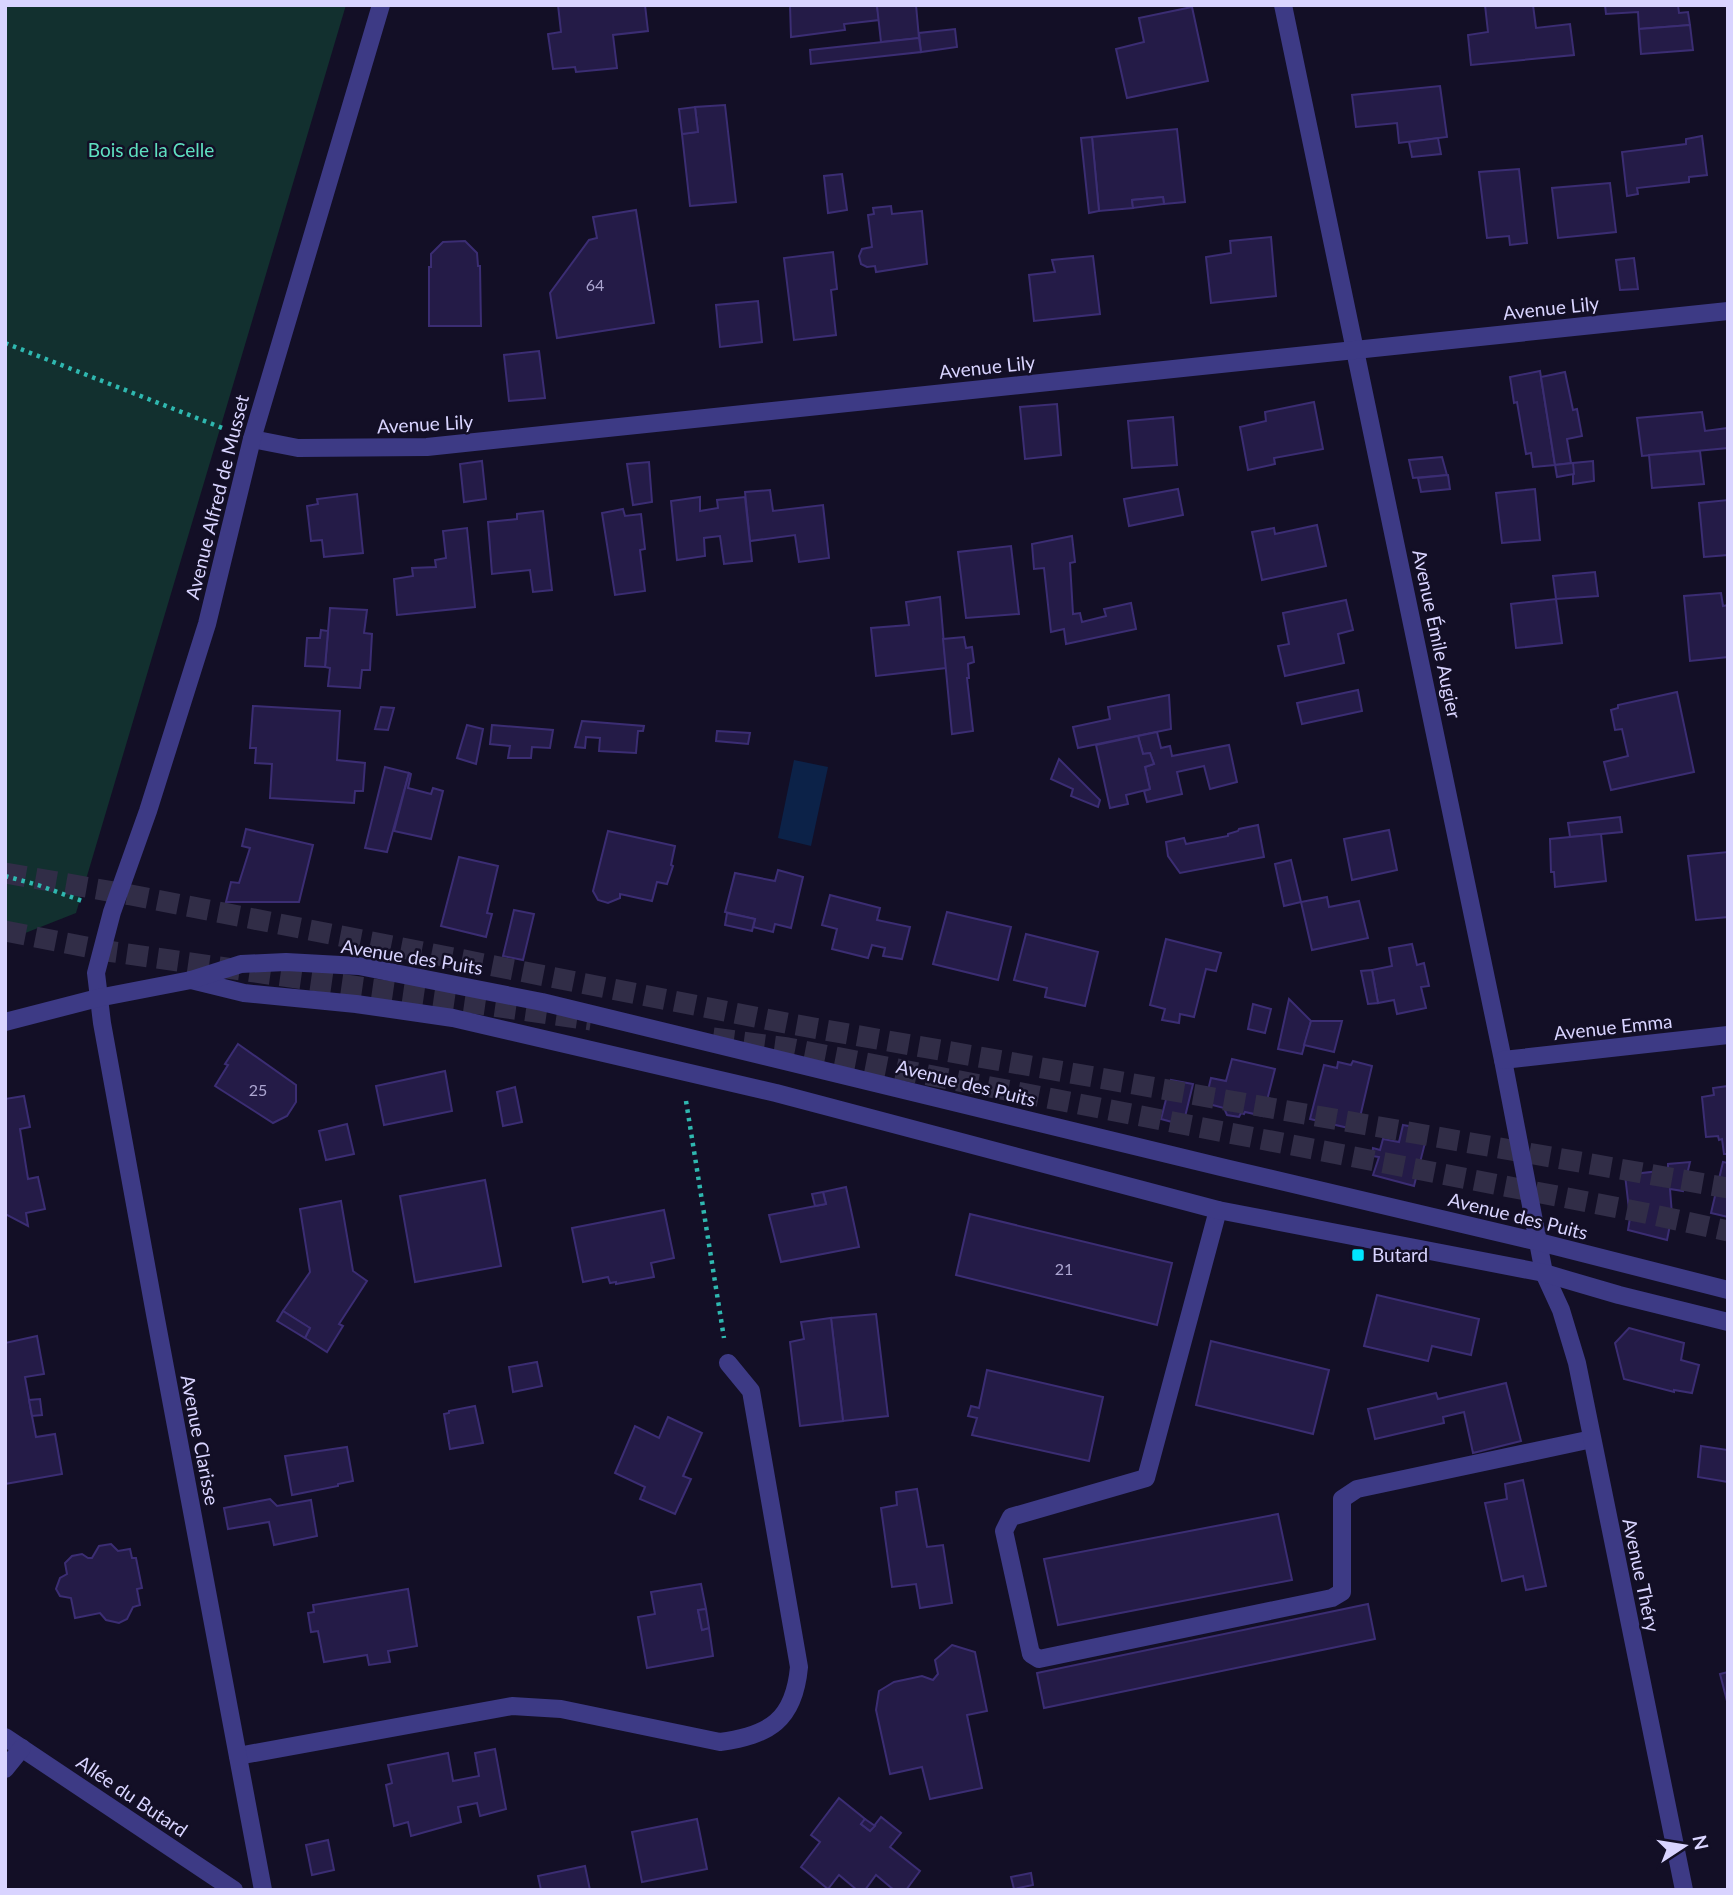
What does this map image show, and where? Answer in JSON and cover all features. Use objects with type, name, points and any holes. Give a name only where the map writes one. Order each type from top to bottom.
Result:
[{"type":"street","name":"Avenue Alfred de Musset","points":[[98,998],[96,973],[112,912],[148,811],[207,624],[251,439],[381,5]]},
{"type":"street","name":"Avenue Émile Augier","points":[[1283,5],[1503,1060],[1544,1273]]},
{"type":"street","name":"Avenue Lily","points":[[251,439],[298,448],[427,447],[1728,311]]},
{"type":"street","name":"Avenue des Puits","points":[[5,1022],[98,998],[191,979],[241,964],[286,962],[359,966],[555,1005],[1728,1290]]},
{"type":"street","name":"Avenue des Puits","points":[[191,979],[244,993],[356,1004],[453,1018],[776,1093],[1218,1210],[1544,1273],[1728,1322]]},
{"type":"street","name":"Avenue Clarisse","points":[[98,998],[263,1890]]},
{"type":"street","name":"Avenue Emma","points":[[1503,1060],[1728,1035]]},
{"type":"street","points":[[1218,1210],[1146,1478],[1011,1517],[1004,1531],[1031,1654],[1039,1659],[1332,1598],[1342,1592],[1342,1499],[1357,1489],[1592,1438]]},
{"type":"street","name":"Avenue Théry","points":[[1544,1273],[1561,1310],[1577,1363],[1684,1890]]},
{"type":"street","points":[[238,1756],[512,1706],[561,1709],[720,1742],[745,1739],[764,1732],[781,1717],[787,1707],[797,1688],[799,1667],[751,1391],[728,1363]]},
{"type":"street","name":"Allée du Butard","points":[[5,1737],[234,1890]]},
{"type":"street","points":[[5,1769],[22,1748]]},
{"type":"path","points":[[5,343],[251,439]]},
{"type":"path","points":[[5,876],[38,884],[112,912]]},
{"type":"path","points":[[686,1100],[728,1363]]},
{"type":"green space","name":"Bois de la Celle","points":[[5,5],[346,5],[76,913],[5,941]]},
{"type":"water","points":[[794,760],[828,767],[811,846],[778,838]]},
{"type":"building","points":[[558,5],[645,5],[648,31],[613,35],[617,68],[576,72],[575,67],[553,69],[548,34],[561,32]]},
{"type":"building","points":[[790,5],[877,5],[879,20],[844,24],[845,30],[791,37]]},
{"type":"building","points":[[916,5],[919,38],[881,42],[877,6]]},
{"type":"building","points":[[1485,5],[1533,5],[1536,28],[1570,24],[1574,55],[1471,65],[1468,35],[1488,32]]},
{"type":"building","points":[[1605,5],[1678,5],[1679,13],[1688,12],[1690,25],[1639,29],[1638,12],[1606,14]]},
{"type":"building","points":[[1192,7],[1208,81],[1127,98],[1116,49],[1144,42],[1139,18]]},
{"type":"building","points":[[1690,25],[1693,50],[1641,54],[1639,29]]},
{"type":"building","points":[[955,29],[957,47],[921,52],[919,33]]},
{"type":"building","points":[[919,38],[921,52],[811,64],[810,50]]},
{"type":"building","points":[[1440,86],[1447,137],[1399,143],[1397,123],[1356,127],[1352,95]]},
{"type":"building","points":[[725,105],[736,202],[690,206],[682,134],[698,132],[695,107]]},
{"type":"building","points":[[695,107],[698,132],[682,134],[679,109]]},
{"type":"building","points":[[1177,129],[1185,202],[1164,204],[1163,197],[1132,200],[1133,208],[1099,211],[1092,137]]},
{"type":"building","points":[[1702,136],[1707,175],[1689,177],[1689,182],[1637,188],[1638,194],[1627,196],[1622,152],[1686,144],[1686,139]]},
{"type":"building","points":[[1092,137],[1099,211],[1089,213],[1081,138]]},
{"type":"building","points":[[1438,138],[1441,154],[1412,157],[1409,142]]},
{"type":"building","points":[[1519,169],[1527,243],[1510,245],[1509,236],[1487,238],[1479,172]]},
{"type":"building","points":[[842,174],[847,210],[828,213],[824,176]]},
{"type":"building","points":[[1610,183],[1616,232],[1558,238],[1552,188]]},
{"type":"building","points":[[1163,197],[1164,204],[1133,208],[1132,200]]},
{"type":"building","points":[[891,206],[892,214],[922,211],[927,264],[876,272],[875,266],[867,267],[861,264],[859,256],[862,249],[872,247],[868,215],[874,214],[873,208]]},
{"type":"building","points":[[636,210],[654,323],[557,338],[550,293],[589,240],[597,238],[593,217]]},
{"type":"building","points":[[1271,237],[1276,296],[1211,303],[1206,257],[1231,253],[1230,241]]},
{"type":"building","points":[[465,241],[477,253],[480,266],[481,326],[429,326],[431,254],[443,242]]},
{"type":"building","points":[[833,252],[837,289],[831,290],[836,335],[794,340],[784,258]]},
{"type":"building","points":[[1093,256],[1100,314],[1034,321],[1029,275],[1055,272],[1052,260]]},
{"type":"building","points":[[1634,258],[1638,289],[1620,290],[1616,260]]},
{"type":"building","points":[[758,301],[762,342],[720,347],[716,305]]},
{"type":"building","points":[[539,351],[545,398],[509,401],[504,355]]},
{"type":"building","points":[[1540,371],[1555,465],[1533,467],[1531,453],[1526,454],[1510,377]]},
{"type":"building","points":[[1565,372],[1582,436],[1567,439],[1571,463],[1555,465],[1541,377]]},
{"type":"building","points":[[1314,402],[1323,449],[1274,458],[1275,464],[1248,470],[1240,427],[1266,421],[1265,412]]},
{"type":"building","points":[[1057,404],[1061,455],[1025,459],[1020,407]]},
{"type":"building","points":[[1702,412],[1705,431],[1728,428],[1728,448],[1642,456],[1637,418]]},
{"type":"building","points":[[1173,417],[1177,465],[1132,468],[1128,421]]},
{"type":"building","points":[[1700,451],[1704,484],[1652,488],[1649,455]]},
{"type":"building","points":[[1442,457],[1447,475],[1413,478],[1409,460]]},
{"type":"building","points":[[482,461],[486,499],[464,502],[460,464]]},
{"type":"building","points":[[1593,461],[1594,481],[1573,484],[1573,463]]},
{"type":"building","points":[[649,462],[652,502],[633,505],[627,464]]},
{"type":"building","points":[[1573,463],[1574,474],[1557,477],[1555,465]]},
{"type":"building","points":[[1448,475],[1450,489],[1421,492],[1418,478]]},
{"type":"building","points":[[1178,489],[1183,515],[1129,526],[1124,499]]},
{"type":"building","points":[[1535,489],[1540,540],[1502,543],[1496,493]]},
{"type":"building","points":[[770,490],[773,511],[823,505],[829,558],[799,562],[795,535],[750,541],[745,492]]},
{"type":"building","points":[[357,494],[363,553],[324,557],[322,540],[311,541],[307,506],[318,504],[317,499]]},
{"type":"building","points":[[700,497],[700,511],[718,508],[717,500],[745,497],[752,561],[724,564],[720,536],[704,538],[705,556],[677,560],[671,501]]},
{"type":"building","points":[[1728,500],[1728,555],[1704,557],[1699,503]]},
{"type":"building","points":[[623,509],[625,516],[641,514],[645,549],[640,550],[645,591],[615,595],[602,513]]},
{"type":"building","points":[[543,511],[552,590],[533,592],[530,570],[492,574],[488,522],[517,519],[517,514]]},
{"type":"building","points":[[1317,525],[1326,566],[1262,580],[1252,532],[1274,528],[1275,534]]},
{"type":"building","points":[[467,528],[475,607],[397,615],[394,579],[413,576],[412,568],[436,567],[435,560],[446,558],[443,531]]},
{"type":"building","points":[[1072,536],[1075,562],[1070,563],[1073,614],[1080,613],[1082,622],[1106,616],[1104,609],[1131,603],[1136,629],[1066,644],[1064,629],[1051,632],[1044,568],[1034,569],[1032,544]]},
{"type":"building","points":[[1011,546],[1019,614],[966,618],[958,552]]},
{"type":"building","points":[[1595,572],[1598,596],[1556,599],[1553,576]]},
{"type":"building","points":[[1721,593],[1723,606],[1728,605],[1728,657],[1690,661],[1684,596]]},
{"type":"building","points":[[940,597],[946,668],[876,676],[871,628],[909,625],[906,602]]},
{"type":"building","points":[[1556,599],[1562,643],[1516,648],[1511,604]]},
{"type":"building","points":[[1346,600],[1353,630],[1338,634],[1344,663],[1285,676],[1278,646],[1289,644],[1283,613]]},
{"type":"building","points":[[330,608],[367,610],[364,633],[372,634],[370,670],[362,670],[360,688],[328,686],[330,668],[325,667]]},
{"type":"building","points":[[321,630],[328,631],[325,667],[305,666],[307,638],[320,638]]},
{"type":"building","points":[[964,637],[966,648],[972,647],[974,662],[968,664],[967,678],[973,731],[952,734],[943,639]]},
{"type":"building","points":[[1358,690],[1362,711],[1302,724],[1297,703]]},
{"type":"building","points":[[1677,692],[1694,772],[1611,790],[1604,762],[1628,756],[1622,729],[1615,730],[1611,710],[1618,708],[1618,705]]},
{"type":"building","points":[[1169,695],[1171,729],[1078,748],[1073,727],[1110,719],[1108,707]]},
{"type":"building","points":[[253,706],[340,711],[337,760],[365,763],[363,791],[355,791],[354,803],[270,798],[272,764],[255,763],[256,748],[250,748]]},
{"type":"building","points":[[381,707],[394,708],[388,730],[375,729]]},
{"type":"building","points":[[582,721],[644,726],[643,731],[638,731],[636,753],[599,751],[600,738],[586,737],[585,748],[575,747]]},
{"type":"building","points":[[467,725],[483,729],[476,764],[457,758]]},
{"type":"building","points":[[492,725],[553,730],[550,748],[532,747],[531,758],[508,758],[510,746],[490,744]]},
{"type":"building","points":[[717,731],[750,733],[748,744],[716,741]]},
{"type":"building","points":[[1157,732],[1161,748],[1170,746],[1172,756],[1229,745],[1237,782],[1210,789],[1204,766],[1177,772],[1182,794],[1147,802],[1144,791],[1150,789],[1145,767],[1154,764],[1150,753],[1143,754],[1138,736]]},
{"type":"building","points":[[1138,736],[1143,754],[1150,753],[1154,764],[1145,767],[1150,789],[1126,795],[1128,804],[1110,808],[1096,745]]},
{"type":"building","points":[[1059,759],[1100,800],[1098,807],[1071,796],[1073,789],[1051,779]]},
{"type":"building","points":[[385,767],[409,773],[387,852],[365,848]]},
{"type":"building","points":[[409,773],[408,788],[431,794],[433,788],[443,791],[431,839],[394,831]]},
{"type":"building","points":[[1620,817],[1622,832],[1570,837],[1568,823]]},
{"type":"building","points":[[1258,825],[1264,857],[1180,873],[1168,856],[1166,842],[1184,838],[1186,844],[1228,836],[1239,829]]},
{"type":"building","points":[[246,829],[313,845],[299,902],[226,902],[231,882],[239,883],[250,848],[242,846]]},
{"type":"building","points":[[1389,830],[1397,870],[1352,880],[1344,839]]},
{"type":"building","points":[[608,831],[675,846],[673,866],[667,884],[657,882],[652,901],[620,894],[620,898],[608,903],[598,900],[593,891]]},
{"type":"building","points":[[1601,834],[1606,881],[1555,887],[1554,872],[1551,872],[1550,839]]},
{"type":"building","points":[[1728,852],[1728,917],[1696,920],[1688,856]]},
{"type":"building","points":[[459,857],[498,866],[487,913],[492,914],[486,937],[441,926]]},
{"type":"building","points":[[1291,860],[1301,902],[1284,906],[1275,864]]},
{"type":"building","points":[[778,870],[803,877],[791,928],[775,924],[773,932],[753,927],[755,919],[725,912],[735,873],[775,881]]},
{"type":"building","points":[[830,895],[880,908],[877,920],[910,927],[902,959],[883,956],[885,948],[872,945],[868,958],[832,949],[837,929],[822,925]]},
{"type":"building","points":[[1327,897],[1329,907],[1359,901],[1368,938],[1312,950],[1301,902]]},
{"type":"building","points":[[514,910],[534,914],[523,960],[503,956]]},
{"type":"building","points":[[947,912],[1011,927],[998,980],[933,964]]},
{"type":"building","points":[[727,913],[755,919],[752,931],[725,925]]},
{"type":"building","points":[[1026,934],[1098,952],[1085,1006],[1045,997],[1047,988],[1014,980]]},
{"type":"building","points":[[1166,939],[1221,953],[1216,971],[1206,969],[1194,1017],[1180,1014],[1179,1023],[1162,1020],[1165,1009],[1150,1005]]},
{"type":"building","points":[[1412,944],[1417,965],[1424,963],[1429,986],[1421,987],[1426,1008],[1397,1014],[1394,1000],[1378,1003],[1372,970],[1392,966],[1389,948]]},
{"type":"building","points":[[1372,970],[1378,1003],[1368,1004],[1361,971]]},
{"type":"building","points":[[1289,999],[1311,1021],[1302,1054],[1278,1049]]},
{"type":"building","points":[[1253,1004],[1271,1009],[1265,1033],[1248,1029]]},
{"type":"building","points":[[1311,1021],[1342,1021],[1334,1052],[1304,1045]]},
{"type":"building","points":[[238,1044],[296,1085],[296,1102],[287,1116],[273,1123],[215,1086]]},
{"type":"building","points":[[1232,1059],[1275,1069],[1263,1116],[1245,1112],[1239,1117],[1227,1115],[1224,1108],[1205,1103],[1211,1078],[1226,1081]]},
{"type":"building","points":[[1353,1061],[1372,1066],[1357,1130],[1310,1119],[1324,1065],[1337,1068],[1338,1062],[1351,1065]]},
{"type":"building","points":[[445,1071],[452,1111],[384,1125],[376,1086]]},
{"type":"building","points":[[1171,1080],[1193,1084],[1183,1125],[1161,1119]]},
{"type":"building","points":[[1728,1086],[1728,1154],[1724,1154],[1722,1139],[1719,1140],[1718,1136],[1706,1137],[1702,1097],[1714,1095],[1713,1088]]},
{"type":"building","points":[[515,1087],[522,1122],[503,1126],[497,1092]]},
{"type":"building","points":[[24,1096],[30,1127],[20,1129],[28,1179],[38,1177],[45,1209],[26,1213],[28,1226],[5,1214],[5,1099]]},
{"type":"building","points":[[347,1124],[354,1154],[326,1160],[319,1131]]},
{"type":"building","points":[[1403,1125],[1420,1128],[1426,1139],[1414,1186],[1373,1175],[1379,1157],[1372,1156],[1373,1148],[1380,1150],[1383,1139],[1399,1142]]},
{"type":"building","points":[[1690,1162],[1683,1191],[1670,1189],[1672,1215],[1667,1240],[1628,1230],[1630,1218],[1625,1175],[1668,1170],[1668,1164]]},
{"type":"building","points":[[1723,1162],[1728,1163],[1728,1217],[1711,1213]]},
{"type":"building","points":[[485,1180],[501,1266],[415,1282],[400,1196]]},
{"type":"building","points":[[846,1187],[859,1247],[781,1262],[769,1215],[826,1204],[823,1192]]},
{"type":"building","points":[[823,1192],[826,1204],[815,1206],[812,1194]]},
{"type":"building","points":[[341,1201],[353,1271],[367,1281],[339,1324],[343,1326],[327,1352],[305,1338],[310,1328],[283,1311],[310,1272],[300,1209]]},
{"type":"building","points":[[664,1210],[674,1258],[651,1263],[654,1277],[616,1284],[610,1283],[608,1277],[583,1282],[572,1228]]},
{"type":"building","points":[[970,1214],[1172,1263],[1157,1325],[956,1275]]},
{"type":"building","points":[[1377,1295],[1479,1319],[1471,1355],[1432,1346],[1428,1361],[1364,1346]]},
{"type":"building","points":[[283,1311],[310,1328],[305,1338],[277,1321]]},
{"type":"building","points":[[876,1314],[888,1416],[843,1421],[831,1318]]},
{"type":"building","points":[[831,1318],[843,1421],[800,1426],[790,1342],[804,1339],[801,1322]]},
{"type":"building","points":[[1629,1328],[1684,1343],[1681,1360],[1699,1365],[1692,1393],[1674,1392],[1624,1379],[1615,1343]]},
{"type":"building","points":[[37,1336],[44,1374],[25,1377],[32,1416],[36,1437],[55,1434],[62,1474],[5,1484],[5,1343]]},
{"type":"building","points":[[1211,1341],[1329,1370],[1313,1434],[1196,1405]]},
{"type":"building","points":[[537,1362],[542,1386],[513,1392],[509,1367]]},
{"type":"building","points":[[987,1370],[1103,1397],[1089,1461],[972,1435],[977,1418],[968,1416],[971,1406],[979,1408]]},
{"type":"building","points":[[1506,1383],[1521,1441],[1473,1453],[1464,1412],[1443,1417],[1444,1423],[1375,1439],[1368,1409],[1436,1393],[1438,1399]]},
{"type":"building","points":[[40,1399],[42,1415],[32,1416],[29,1400]]},
{"type":"building","points":[[475,1406],[483,1443],[450,1449],[444,1414]]},
{"type":"building","points":[[668,1417],[702,1433],[683,1476],[691,1479],[675,1514],[640,1499],[645,1487],[615,1473],[635,1426],[659,1438]]},
{"type":"building","points":[[1701,1446],[1728,1450],[1728,1482],[1698,1477]]},
{"type":"building","points":[[347,1447],[353,1481],[292,1495],[285,1456]]},
{"type":"building","points":[[1523,1480],[1546,1586],[1526,1590],[1523,1576],[1502,1581],[1485,1503],[1507,1499],[1505,1484]]},
{"type":"building","points":[[917,1489],[927,1547],[943,1545],[952,1603],[920,1608],[916,1584],[892,1587],[881,1508],[897,1505],[896,1492]]},
{"type":"building","points":[[270,1499],[277,1506],[311,1500],[317,1536],[274,1545],[269,1522],[228,1529],[224,1508]]},
{"type":"building","points":[[1278,1514],[1292,1580],[1058,1625],[1044,1559]]},
{"type":"building","points":[[111,1544],[118,1551],[130,1549],[132,1558],[136,1558],[142,1588],[137,1589],[140,1605],[133,1607],[127,1619],[119,1623],[106,1620],[100,1613],[75,1618],[71,1598],[60,1596],[56,1589],[60,1578],[67,1574],[65,1563],[72,1556],[82,1554],[92,1558],[99,1546]]},
{"type":"building","points":[[701,1584],[706,1609],[698,1610],[702,1630],[709,1628],[713,1656],[647,1668],[638,1617],[655,1614],[651,1592]]},
{"type":"building","points":[[408,1589],[417,1646],[388,1651],[390,1662],[369,1665],[367,1655],[324,1662],[318,1631],[311,1632],[308,1613],[314,1612],[313,1605]]},
{"type":"building","points":[[1368,1604],[1375,1639],[1044,1708],[1037,1673]]},
{"type":"building","points":[[706,1609],[709,1628],[702,1630],[698,1610]]},
{"type":"building","points":[[952,1645],[975,1652],[987,1711],[967,1715],[982,1788],[930,1799],[922,1767],[890,1774],[876,1710],[879,1691],[894,1682],[922,1676],[933,1680],[938,1674],[935,1660]]},
{"type":"building","points":[[1728,1672],[1728,1705],[1720,1674]]},
{"type":"building","points":[[495,1749],[506,1809],[480,1816],[477,1803],[458,1807],[461,1822],[411,1836],[408,1822],[394,1826],[386,1785],[392,1783],[388,1765],[448,1753],[453,1781],[479,1776],[475,1753]]},
{"type":"building","points":[[839,1798],[865,1819],[861,1824],[870,1831],[881,1817],[901,1833],[890,1847],[920,1871],[906,1890],[894,1890],[876,1875],[865,1890],[857,1890],[839,1875],[828,1889],[801,1867],[820,1842],[811,1835]]},
{"type":"building","points":[[697,1819],[707,1869],[642,1882],[632,1832]]},
{"type":"building","points":[[865,1819],[875,1826],[870,1831],[861,1824]]},
{"type":"building","points":[[328,1840],[334,1870],[312,1875],[306,1845]]},
{"type":"building","points":[[585,1866],[590,1890],[541,1890],[538,1876]]},
{"type":"building","points":[[1031,1873],[1033,1885],[1014,1889],[1011,1877]]},
{"type":"tunnel","points":[[5,873],[131,895],[791,1024],[1728,1188]]},
{"type":"tunnel","points":[[5,931],[107,951],[591,1020]]},
{"type":"tunnel","points":[[713,1038],[788,1048],[1728,1231]]},
{"type":"place","name":"Butard","points":[[1358,1255]]}]
